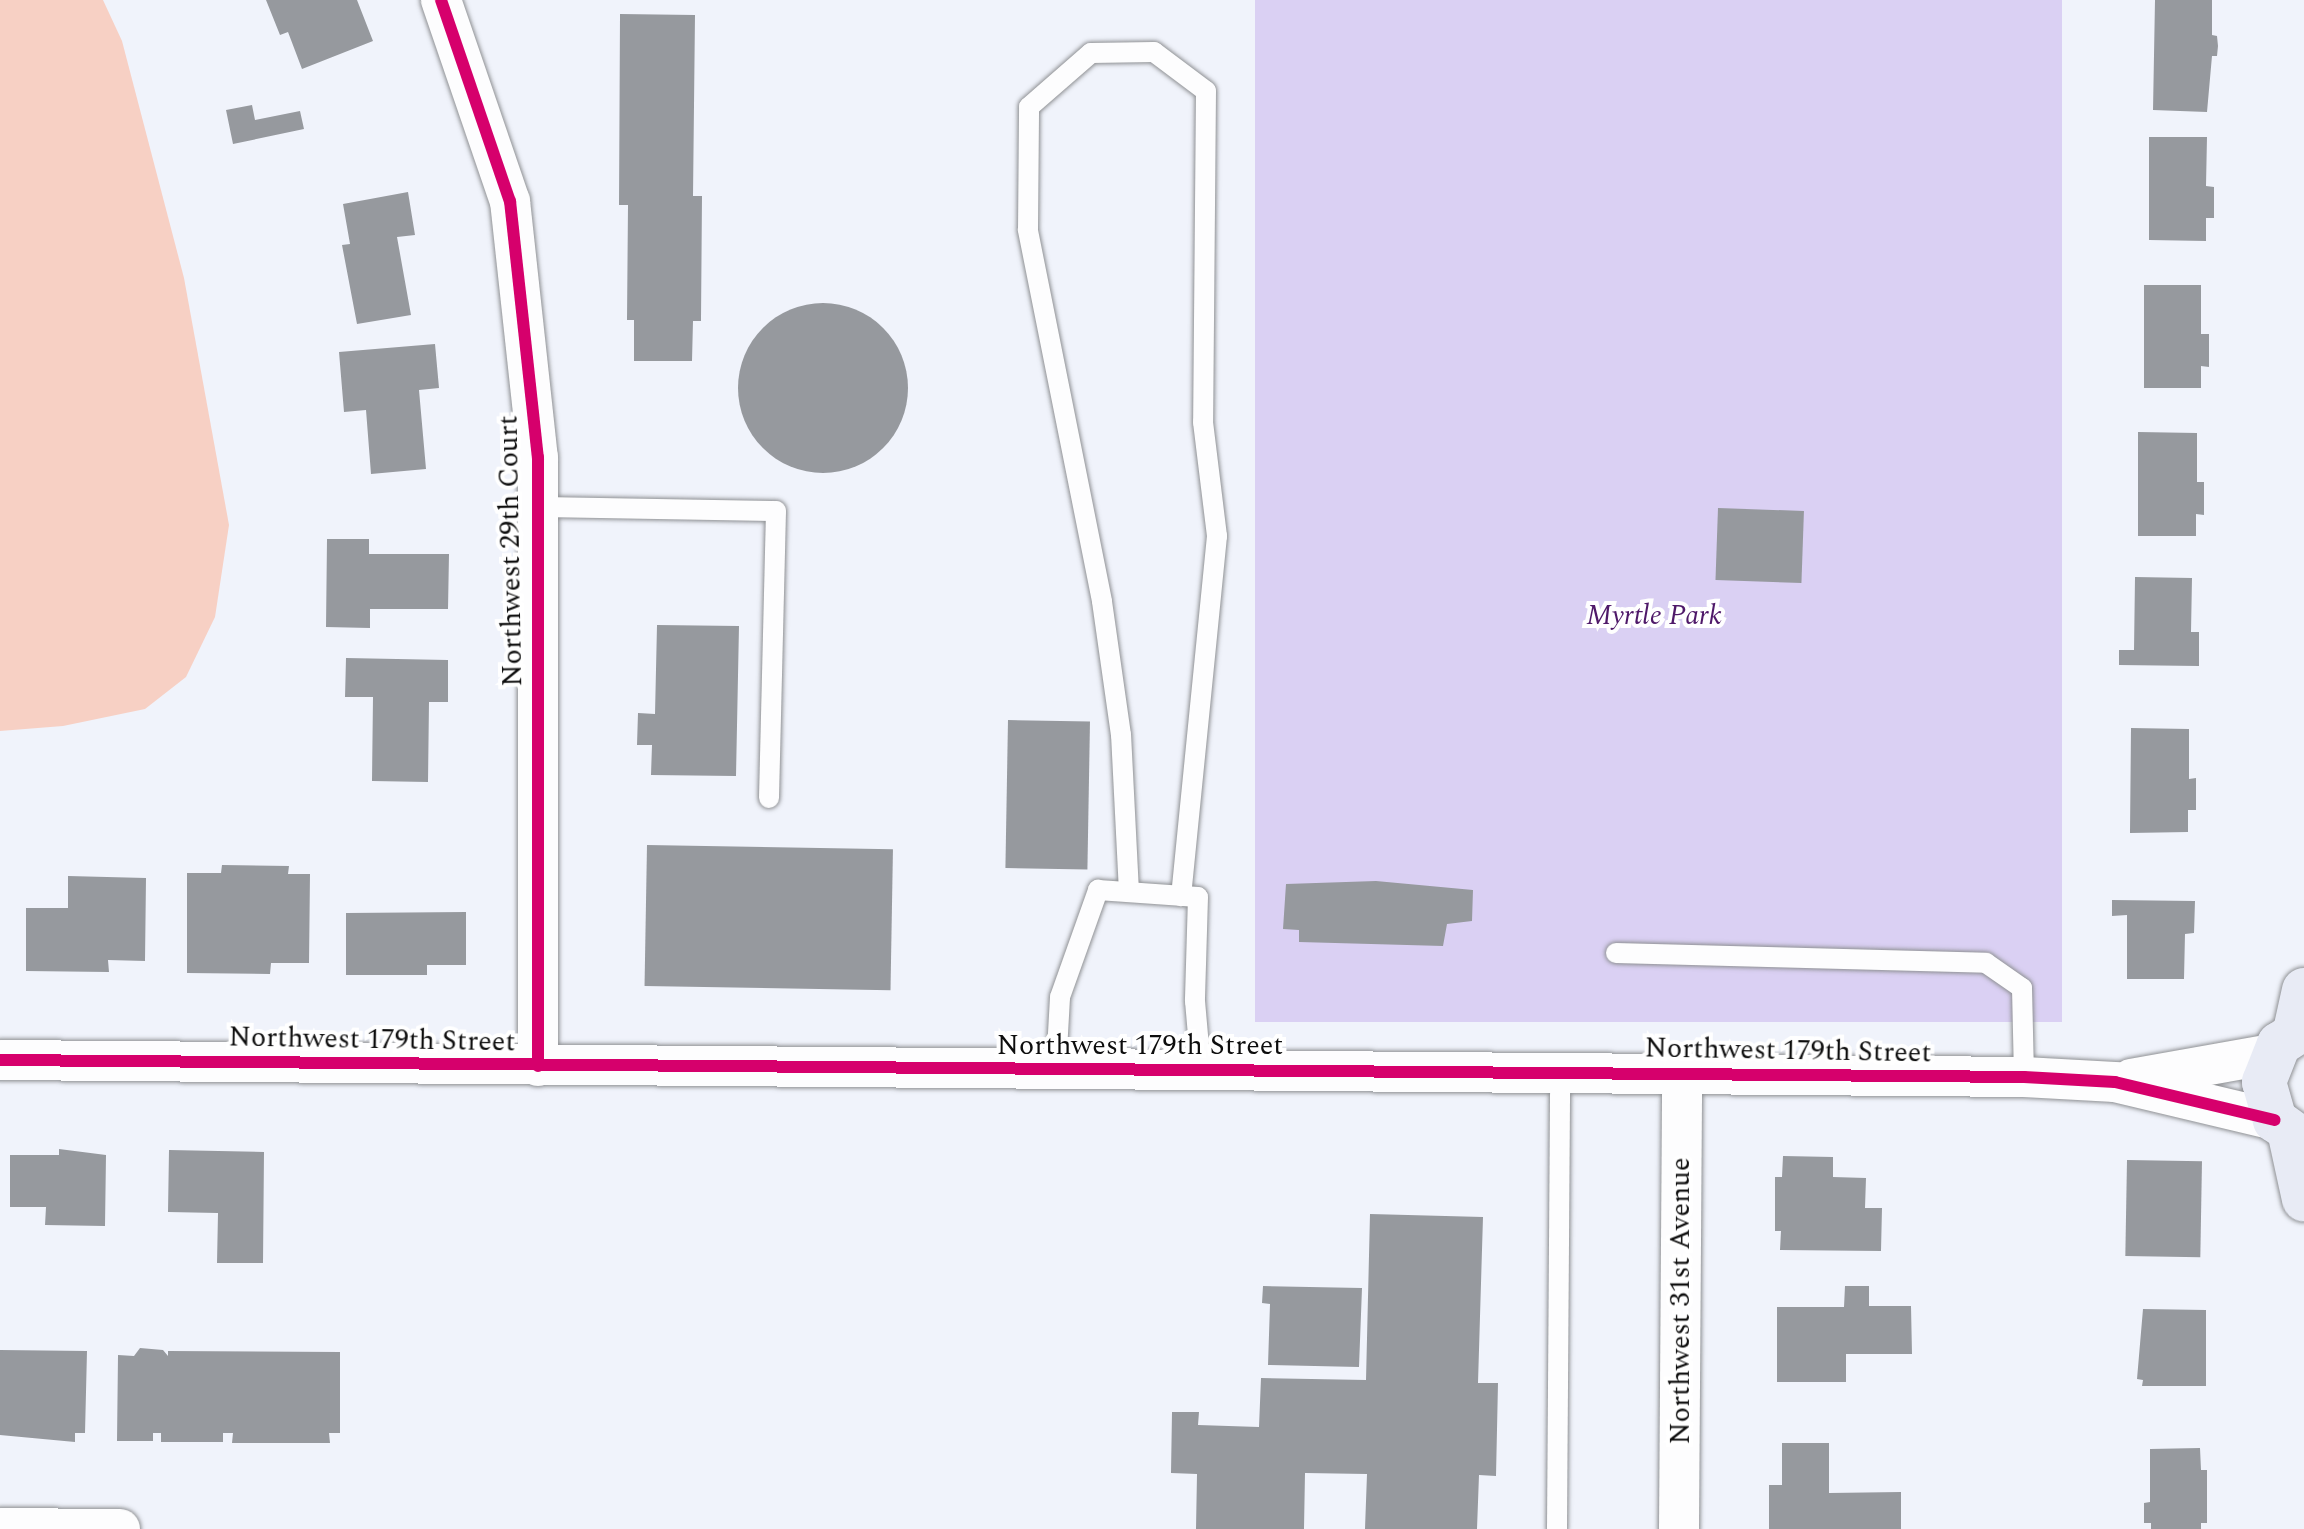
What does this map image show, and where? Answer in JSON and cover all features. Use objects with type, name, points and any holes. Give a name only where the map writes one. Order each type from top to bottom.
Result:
[{"type":"street","name":"Northwest 29th Court","points":[[441,0],[510,201],[538,457],[538,1066]]},
{"type":"street","name":"Northwest 179th Street","points":[[2115,1082],[2294,1026]]},
{"type":"street","points":[[2294,1026],[2264,1082],[2290,1132],[2304,1199]]},
{"type":"street","name":"Northwest 179th Street","points":[[0,1060],[2024,1077],[2115,1082],[2290,1132]]},
{"type":"street","name":"Northwest 31st Avenue","points":[[1679,1529],[1682,1073]]},
{"type":"street","points":[[0,1528],[120,1529]]},
{"type":"lane","points":[[1129,892],[1121,735],[1102,601],[1028,229],[1029,107],[1091,53],[1154,52],[1206,91],[1203,422],[1217,536],[1181,896]]},
{"type":"lane","points":[[538,507],[776,511],[769,798]]},
{"type":"lane","points":[[1056,1069],[1060,997],[1098,890],[1198,897],[1195,1001],[1201,1070]]},
{"type":"lane","points":[[1616,953],[1986,963],[2022,988],[2024,1077]]},
{"type":"lane","points":[[1557,1529],[1560,1073]]},
{"type":"green space","name":"Myrtle Park","points":[[1255,0],[2062,0],[2062,1022],[1255,1022]]},
{"type":"shaded area","points":[[0,0],[103,0],[122,41],[184,278],[229,525],[215,617],[186,677],[145,709],[63,726],[0,731]]},
{"type":"building","points":[[266,0],[357,0],[373,41],[302,69],[288,32],[280,35]]},
{"type":"building","points":[[2155,0],[2212,0],[2212,35],[2217,36],[2218,46],[2217,56],[2212,56],[2207,112],[2153,110]]},
{"type":"building","points":[[620,14],[695,15],[693,196],[702,196],[701,321],[693,321],[692,361],[634,361],[634,320],[627,320],[628,205],[619,205]]},
{"type":"building","points":[[252,105],[255,120],[300,111],[304,129],[233,144],[226,110]]},
{"type":"building","points":[[2149,137],[2207,137],[2206,186],[2214,187],[2214,218],[2206,218],[2206,241],[2149,240]]},
{"type":"building","points":[[408,192],[415,235],[397,237],[411,315],[357,324],[342,245],[350,244],[343,204]]},
{"type":"building","points":[[2144,285],[2201,285],[2201,334],[2209,334],[2209,367],[2201,366],[2201,388],[2144,388]]},
{"type":"building","points":[[823,303],[856,309],[883,328],[902,355],[908,388],[902,421],[883,448],[856,467],[823,473],[790,467],[763,448],[744,421],[738,388],[744,355],[763,328],[790,309]]},
{"type":"building","points":[[435,344],[439,388],[419,390],[426,469],[371,474],[366,410],[344,412],[339,352]]},
{"type":"building","points":[[2138,432],[2197,433],[2197,482],[2204,482],[2204,515],[2196,514],[2196,536],[2138,536]]},
{"type":"building","points":[[1718,508],[1804,511],[1801,583],[1715,580]]},
{"type":"building","points":[[327,539],[369,539],[369,554],[449,554],[448,609],[370,609],[370,628],[326,627]]},
{"type":"building","points":[[2135,577],[2192,578],[2191,632],[2199,632],[2199,666],[2119,665],[2119,650],[2134,650]]},
{"type":"building","points":[[657,625],[739,626],[736,776],[651,775],[652,745],[637,745],[638,713],[655,714]]},
{"type":"building","points":[[346,658],[448,660],[448,702],[429,702],[428,782],[372,781],[373,697],[345,697]]},
{"type":"building","points":[[1008,720],[1090,721],[1087,869],[1005,868]]},
{"type":"building","points":[[2131,728],[2189,729],[2189,779],[2196,778],[2196,810],[2188,810],[2188,832],[2130,833]]},
{"type":"building","points":[[647,845],[893,849],[891,990],[645,986]]},
{"type":"building","points":[[222,865],[289,866],[288,874],[310,874],[309,963],[271,963],[270,974],[187,973],[187,873],[221,873]]},
{"type":"building","points":[[68,876],[146,878],[145,961],[108,960],[109,972],[26,971],[26,908],[68,908]]},
{"type":"building","points":[[1376,881],[1473,890],[1472,921],[1447,924],[1443,946],[1299,942],[1299,930],[1283,929],[1286,884]]},
{"type":"building","points":[[2112,900],[2195,901],[2194,933],[2185,934],[2184,979],[2127,979],[2127,915],[2112,916]]},
{"type":"building","points":[[466,912],[466,965],[427,965],[427,975],[346,975],[346,913]]},
{"type":"building","points":[[59,1149],[106,1155],[105,1226],[45,1225],[46,1207],[10,1207],[10,1155],[59,1155]]},
{"type":"building","points":[[169,1150],[264,1152],[263,1263],[217,1263],[218,1213],[168,1212]]},
{"type":"building","points":[[1783,1156],[1833,1157],[1833,1177],[1866,1178],[1865,1208],[1882,1208],[1881,1251],[1780,1250],[1781,1231],[1775,1231],[1775,1177],[1782,1177]]},
{"type":"building","points":[[2127,1160],[2202,1161],[2200,1257],[2125,1256]]},
{"type":"building","points":[[1370,1214],[1483,1217],[1478,1383],[1498,1383],[1496,1476],[1479,1475],[1477,1529],[1365,1529],[1367,1474],[1305,1473],[1304,1529],[1196,1529],[1197,1474],[1171,1473],[1172,1412],[1199,1412],[1198,1425],[1259,1427],[1261,1378],[1366,1380]]},
{"type":"building","points":[[1263,1286],[1362,1288],[1359,1367],[1268,1365],[1270,1304],[1262,1303]]},
{"type":"building","points":[[1845,1286],[1869,1286],[1869,1306],[1911,1306],[1912,1354],[1846,1354],[1846,1382],[1777,1382],[1777,1307],[1844,1307]]},
{"type":"building","points":[[2143,1309],[2206,1310],[2206,1386],[2142,1386],[2143,1380],[2137,1379]]},
{"type":"building","points":[[140,1348],[163,1350],[168,1356],[168,1351],[340,1352],[340,1433],[329,1433],[330,1443],[232,1443],[233,1433],[223,1433],[223,1442],[161,1442],[161,1433],[153,1433],[153,1441],[117,1441],[118,1355],[134,1356]]},
{"type":"building","points":[[0,1350],[87,1351],[85,1433],[75,1433],[75,1442],[0,1435]]},
{"type":"building","points":[[1782,1443],[1829,1443],[1829,1493],[1901,1492],[1901,1529],[1769,1529],[1769,1485],[1782,1485]]},
{"type":"building","points":[[2200,1448],[2201,1470],[2207,1470],[2207,1523],[2201,1523],[2201,1529],[2151,1529],[2151,1523],[2144,1523],[2144,1503],[2150,1502],[2150,1449]]},
{"type":"cycle path","points":[[441,0],[510,201],[538,457],[538,1066]]},
{"type":"cycle path","points":[[0,1060],[2024,1077],[2115,1082],[2275,1120]]}]
